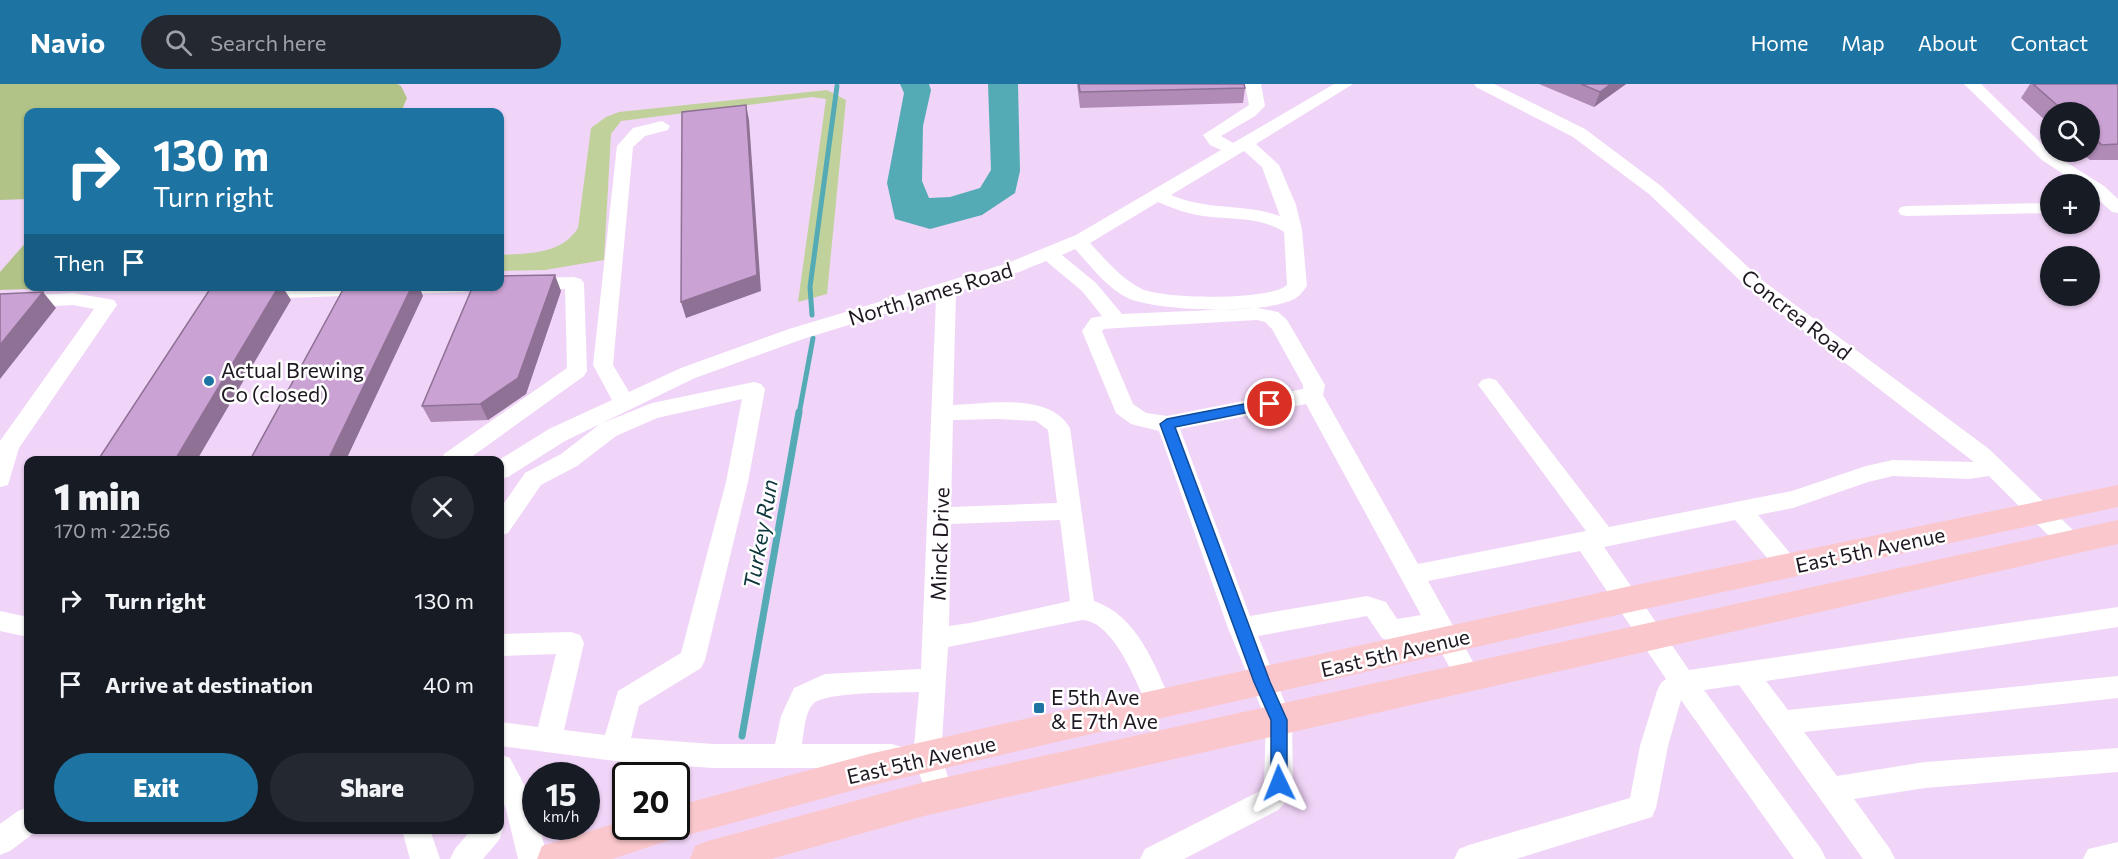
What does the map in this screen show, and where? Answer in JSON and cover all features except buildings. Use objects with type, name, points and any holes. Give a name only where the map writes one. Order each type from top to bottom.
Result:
[{"type":"main road","name":"East 5th Avenue","points":[[690,819],[869,770],[1262,682],[1443,631],[1626,600],[2118,496]]},
{"type":"main road","name":"East 5th Avenue","points":[[708,859],[941,795],[1653,638],[2118,532]]},
{"type":"main road","points":[[555,859],[617,840]]},
{"type":"street","points":[[1078,241],[1123,286],[1150,299],[1167,302],[1263,300],[1280,298],[1292,293],[1298,286],[1293,230],[1287,205],[1270,165],[1240,147],[1216,141],[1211,135],[1257,106],[1253,84]]},
{"type":"street","name":"North James Road","points":[[504,468],[547,441],[688,373],[796,334],[1012,268],[1078,241],[1159,196],[1345,84]]},
{"type":"street","name":"Concrea Road","points":[[1482,84],[1579,133],[1655,190],[1755,284],[1981,455],[2070,543]]},
{"type":"street","points":[[1972,84],[2048,156],[2098,190],[2117,207]]},
{"type":"street","points":[[624,402],[603,366],[625,146],[639,132],[662,126]]},
{"type":"street","points":[[1159,196],[1184,207],[1202,211],[1268,216],[1293,230]]},
{"type":"street","points":[[2100,207],[2117,207]]},
{"type":"street","points":[[1907,211],[2040,208]]},
{"type":"street","points":[[1048,253],[1089,287],[1117,321]]},
{"type":"street","points":[[504,285],[574,283],[577,371]]},
{"type":"street","name":"Minck Drive","points":[[941,795],[927,757],[936,638],[946,289]]},
{"type":"street","points":[[233,293],[299,291]]},
{"type":"street","points":[[0,303],[73,299],[107,305],[8,446],[0,479]]},
{"type":"street","points":[[1312,395],[1167,424],[1142,420],[1131,415],[1124,408],[1092,331],[1098,324],[1117,321],[1257,314],[1271,317],[1280,325],[1314,385],[1312,395],[1469,678]]},
{"type":"street","points":[[458,456],[577,371],[603,366]]},
{"type":"street","points":[[1489,385],[1595,539],[1626,600],[1811,859]]},
{"type":"street","points":[[504,521],[533,479],[569,460],[608,430],[652,411],[754,389],[737,482],[692,660],[627,699],[615,749]]},
{"type":"street","points":[[942,413],[1031,413],[1046,416],[1054,421],[1059,428],[1083,609]]},
{"type":"street","points":[[1155,859],[1268,801],[1276,794],[1279,783],[1279,720],[1241,628],[1167,424]]},
{"type":"street","points":[[547,441],[569,460]]},
{"type":"street","points":[[1412,575],[1793,499],[1866,474],[1893,468],[1969,471],[1993,467]]},
{"type":"street","points":[[1740,510],[1789,566]]},
{"type":"street","points":[[939,516],[1070,511]]},
{"type":"street","points":[[1241,628],[1367,606],[1377,609],[1391,631],[1443,631]]},
{"type":"street","points":[[936,638],[970,634],[1083,609],[1095,612],[1112,624],[1137,656],[1159,704]]},
{"type":"street","points":[[1469,859],[1642,808],[1654,746],[1670,691],[1683,682],[2118,617]]},
{"type":"street","points":[[0,621],[24,626]]},
{"type":"street","points":[[504,645],[572,643],[548,741]]},
{"type":"street","points":[[1744,672],[1880,859]]},
{"type":"street","points":[[786,755],[794,716],[803,696],[825,685],[933,680]]},
{"type":"street","points":[[1782,723],[2118,687]]},
{"type":"street","points":[[504,735],[615,749],[713,756],[927,757]]},
{"type":"street","points":[[1830,790],[1925,775],[2118,760]]},
{"type":"street","points":[[504,785],[510,813],[533,859]]},
{"type":"street","points":[[0,841],[24,823]]},
{"type":"street","points":[[417,834],[425,859]]},
{"type":"street","points":[[465,859],[486,834]]},
{"type":"street","points":[[2098,859],[2118,856]]},
{"type":"shaded area","points":[[0,84],[2118,84],[2118,859],[0,859]]},
{"type":"shaded area","points":[[0,84],[397,84],[401,86],[407,98],[403,108],[24,108],[24,199],[0,200]]},
{"type":"shaded area","points":[[900,84],[929,84],[931,90],[923,126],[922,181],[929,198],[950,197],[980,188],[991,170],[988,84],[1018,84],[1020,171],[1015,193],[982,215],[930,229],[895,219],[887,183],[904,93]]},
{"type":"shaded area","points":[[827,90],[846,100],[827,294],[798,302],[826,99],[812,97],[621,121],[611,134],[604,260],[545,270],[504,271],[504,255],[533,253],[553,248],[571,237],[578,228],[591,128],[606,117],[619,112]]},
{"type":"shaded area","points":[[24,245],[24,289],[0,290],[0,272]]},
{"type":"waterway","name":"Turkey Run","points":[[812,315],[810,287],[837,86]]},
{"type":"waterway","name":"Turkey Run","points":[[799,414],[813,338]]},
{"type":"waterway","name":"Turkey Run","points":[[742,736],[799,412]]},
{"type":"place","name":"Actual Brewing Co (closed)","points":[[209,381]]},
{"type":"place","name":"E 5th Ave & E 7th Ave","points":[[1039,708]]},
{"type":"route","points":[[1270,404],[1167,424],[1262,682],[1279,720],[1279,783]]}]
